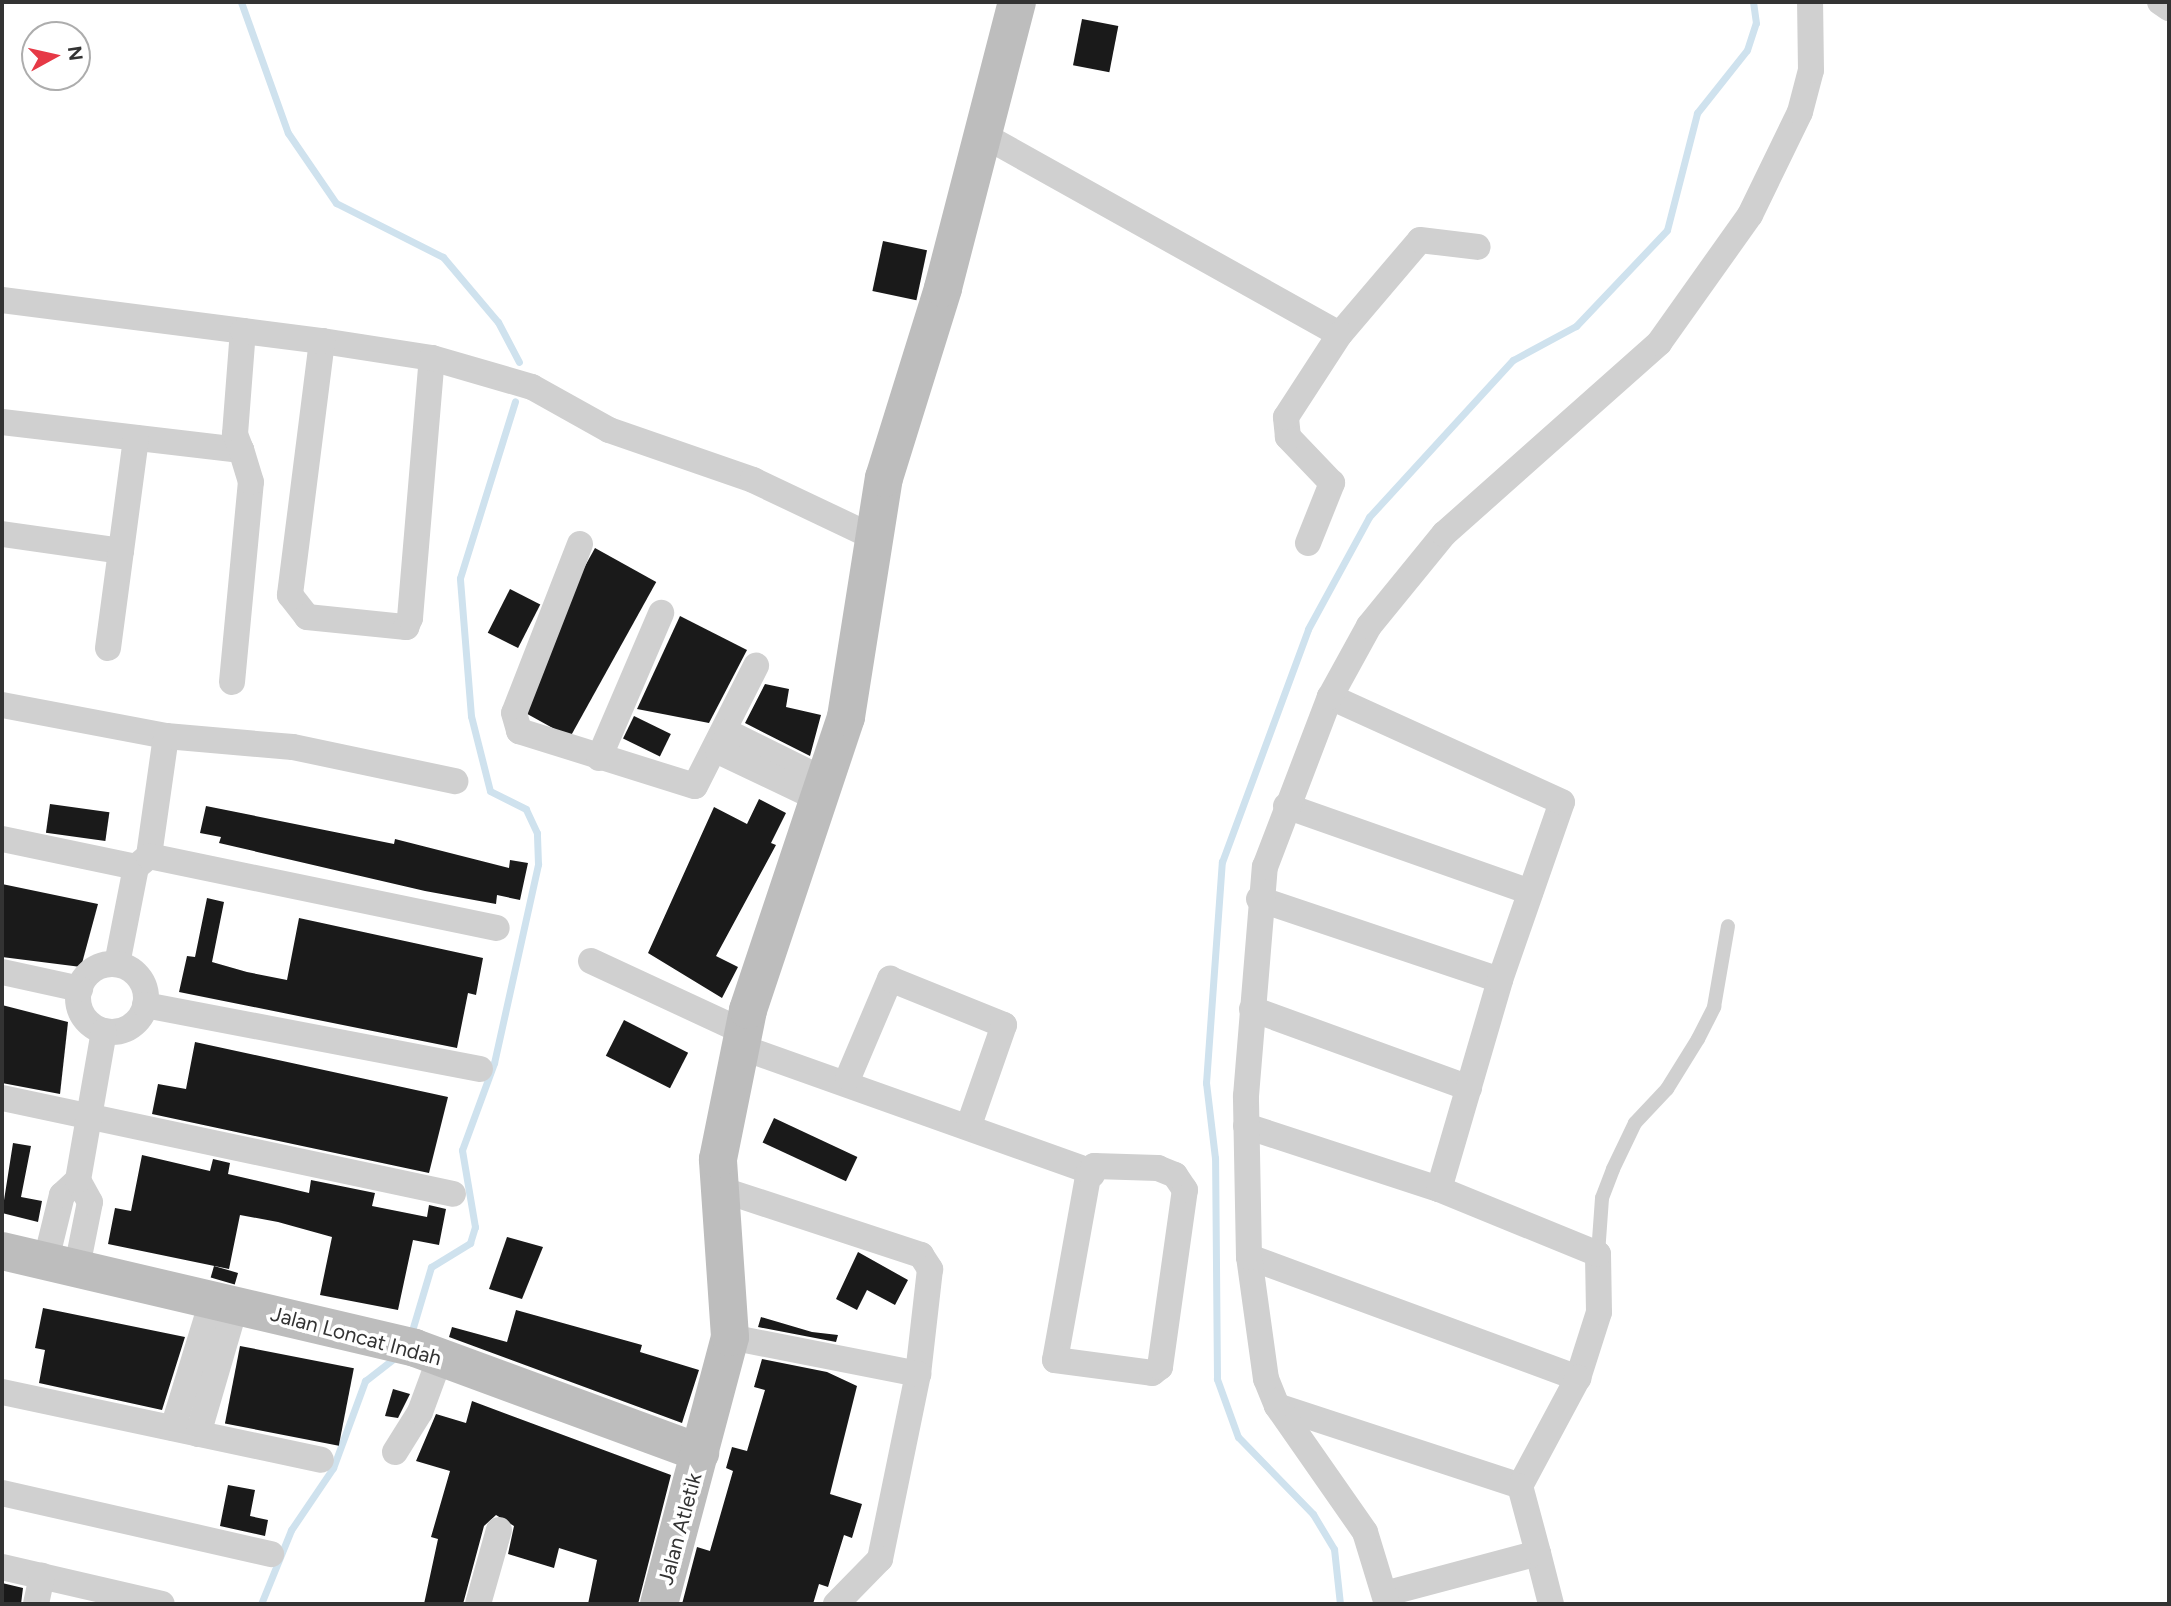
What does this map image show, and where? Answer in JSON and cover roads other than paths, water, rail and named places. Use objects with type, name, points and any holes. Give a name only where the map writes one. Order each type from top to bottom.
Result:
[{"type":"street","name":"Jalan Atletik","points":[[659,1604],[730,1337],[717,1188],[742,1039],[761,960],[825,791],[846,717],[871,536],[985,136],[1017,2]]},
{"type":"street","points":[[1538,1553],[1387,1599],[1365,1532],[1277,1406],[1266,1378],[1250,1257],[1246,1126],[1259,900],[1286,806],[1330,697],[1369,626],[1444,534],[1659,343],[1743,226],[1800,112],[1811,70],[1810,2]]},
{"type":"street","points":[[2160,2],[2169,8]]},
{"type":"street","points":[[985,136],[1340,334]]},
{"type":"street","points":[[1308,543],[1332,483],[1288,437],[1286,417],[1340,334],[1420,240],[1478,247]]},
{"type":"street","points":[[2,300],[322,341],[432,358],[532,387],[609,430],[753,480],[871,536]]},
{"type":"street","points":[[232,682],[251,482],[235,434],[243,331]]},
{"type":"street","points":[[322,341],[290,595],[307,617],[406,627],[410,618],[432,358]]},
{"type":"street","points":[[2,422],[241,450]]},
{"type":"street","points":[[108,648],[136,438]]},
{"type":"street","points":[[2,534],[121,551]]},
{"type":"street","points":[[580,544],[514,722],[519,731],[695,786],[722,741],[756,666]]},
{"type":"street","points":[[599,758],[661,613]]},
{"type":"street","points":[[1330,697],[1559,797],[1563,808],[1500,980],[1440,1189]]},
{"type":"street","points":[[2,705],[166,736],[293,747],[455,781]]},
{"type":"street","points":[[117,964],[142,861],[166,736]]},
{"type":"street","points":[[722,741],[825,791]]},
{"type":"street","points":[[1286,806],[1530,892]]},
{"type":"street","points":[[2,839],[142,861],[497,928]]},
{"type":"street","points":[[1259,900],[1500,980]]},
{"type":"street","points":[[591,961],[742,1039],[1093,1170],[1158,1168],[1175,1175],[1185,1190],[1160,1367],[1152,1373],[1055,1360],[1093,1170]]},
{"type":"street","points":[[117,964],[137,975],[145,1005],[125,1030],[104,1031],[85,1018],[80,989],[96,968],[117,964]]},
{"type":"street","points":[[2,972],[80,989]]},
{"type":"street","points":[[848,1078],[890,979],[1004,1025],[970,1122]]},
{"type":"street","points":[[145,1005],[480,1069]]},
{"type":"street","points":[[1252,1009],[1469,1088]]},
{"type":"street","points":[[62,1264],[90,1202],[78,1180],[104,1031]]},
{"type":"street","points":[[742,1039],[1093,1170]]},
{"type":"street","points":[[2,1098],[453,1194]]},
{"type":"street","points":[[1246,1126],[1440,1189],[1598,1254],[1599,1312],[1578,1378],[1520,1486],[1551,1604]]},
{"type":"street","points":[[717,1188],[928,1260],[918,1374],[880,1559],[836,1604]]},
{"type":"street","name":"Jalan Loncat Indah","points":[[2,1251],[225,1301],[417,1350],[700,1454]]},
{"type":"street","points":[[1250,1257],[1578,1378]]},
{"type":"street","points":[[185,1431],[225,1301]]},
{"type":"street","points":[[730,1337],[918,1374]]},
{"type":"street","points":[[395,1452],[420,1412],[417,1350]]},
{"type":"street","points":[[2,1392],[321,1460]]},
{"type":"street","points":[[1277,1406],[1520,1486]]},
{"type":"street","points":[[2,1493],[271,1554]]},
{"type":"street","points":[[478,1604],[499,1530]]},
{"type":"street","points":[[2,1566],[162,1604]]},
{"type":"street","points":[[36,1604],[42,1576]]},
{"type":"lane","points":[[1598,1254],[1602,1198],[1613,1169],[1635,1123],[1667,1089],[1714,1007],[1728,926]]},
{"type":"waterway","points":[[241,2],[288,133],[336,203],[443,257],[498,322],[519,362]]},
{"type":"waterway","points":[[1340,1604],[1334,1549],[1313,1514],[1238,1437],[1217,1379],[1215,1158],[1206,1083],[1222,862],[1308,629],[1369,517],[1513,360],[1576,326],[1667,230],[1697,113],[1747,50],[1756,23],[1753,2]]},
{"type":"waterway","points":[[411,1334],[431,1267],[470,1243],[475,1227],[462,1150],[494,1063],[538,864],[537,833],[526,809],[490,791],[471,716],[460,578],[515,401]]},
{"type":"waterway","points":[[261,1604],[291,1530],[333,1468],[365,1381],[394,1358]]}]
